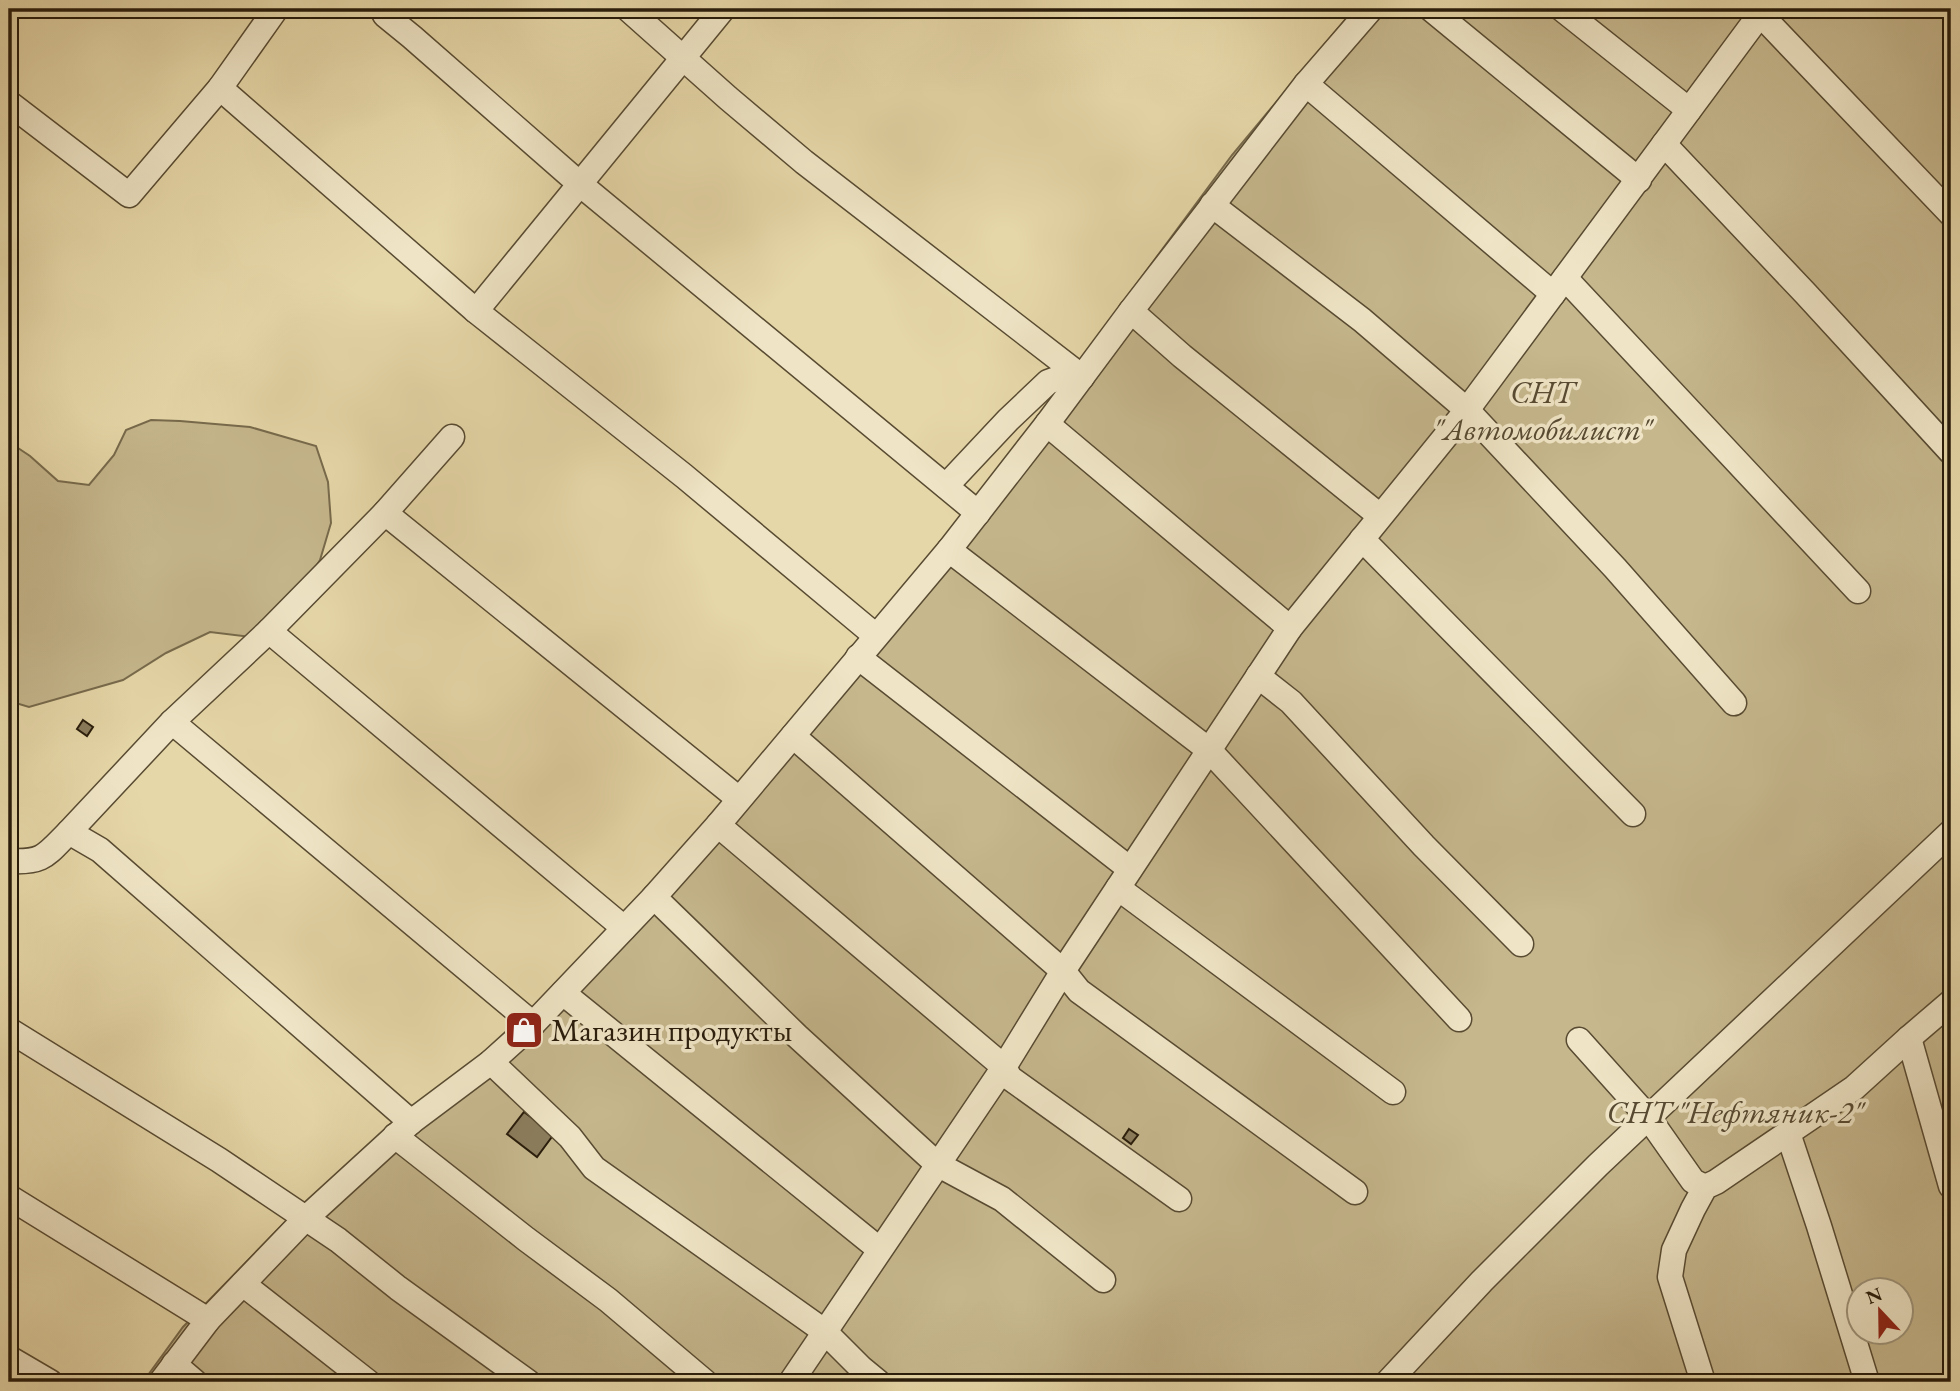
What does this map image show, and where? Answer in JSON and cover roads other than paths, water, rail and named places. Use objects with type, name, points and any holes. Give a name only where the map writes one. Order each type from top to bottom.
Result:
[{"type":"street","points":[[383,9],[385,15],[581,185],[978,513]]},
{"type":"street","points":[[628,9],[804,162],[1082,377]]},
{"type":"street","points":[[475,311],[723,9]]},
{"type":"street","points":[[195,1382],[167,1373],[208,1320],[305,1219],[403,1129],[491,1062],[533,1024],[654,897],[718,825],[949,550],[1306,84],[1371,9]]},
{"type":"street","points":[[1431,9],[1639,180]]},
{"type":"street","points":[[1562,9],[1689,110]]},
{"type":"street","points":[[9,103],[129,195],[220,88],[266,12]]},
{"type":"street","points":[[791,1382],[1004,1067],[1063,971],[1290,628],[1467,410],[1762,12],[1951,214]]},
{"type":"street","points":[[1306,84],[1559,286],[1858,591]]},
{"type":"street","points":[[220,88],[475,311],[684,476],[876,636]]},
{"type":"street","points":[[1664,144],[1951,452]]},
{"type":"street","points":[[1212,205],[1362,320],[1467,410],[1615,568],[1734,703]]},
{"type":"street","points":[[1130,311],[1380,516]]},
{"type":"street","points":[[946,486],[1048,382],[1059,378],[1082,377]]},
{"type":"street","points":[[1048,424],[1290,628]]},
{"type":"street","points":[[9,861],[30,862],[46,855],[172,722],[269,631],[385,513],[452,437]]},
{"type":"street","points":[[385,513],[738,799]]},
{"type":"street","points":[[1362,539],[1633,814]]},
{"type":"street","points":[[949,550],[1209,750],[1459,1019]]},
{"type":"street","points":[[269,631],[624,928]]},
{"type":"street","points":[[858,657],[1124,879],[1393,1092]]},
{"type":"street","points":[[1258,676],[1291,702],[1424,846],[1521,944]]},
{"type":"street","points":[[172,722],[533,1024]]},
{"type":"street","points":[[793,736],[1063,971],[1079,991],[1355,1192]]},
{"type":"street","points":[[718,825],[1004,1067],[1010,1078],[1179,1199]]},
{"type":"street","points":[[69,832],[100,850],[526,1239],[608,1300],[705,1382]]},
{"type":"street","points":[[1388,1382],[1482,1281],[1648,1117],[1712,1060],[1951,832]]},
{"type":"street","points":[[654,897],[797,1036],[937,1164],[1002,1199],[1103,1280]]},
{"type":"street","points":[[563,993],[879,1249]]},
{"type":"street","points":[[1703,1382],[1670,1277],[1674,1250],[1705,1187],[1854,1088],[1951,1002]]},
{"type":"street","points":[[9,1030],[219,1160],[338,1240],[398,1288],[528,1382]]},
{"type":"street","points":[[1909,1038],[1951,1186]]},
{"type":"street","points":[[1579,1040],[1648,1117],[1693,1181],[1705,1187]]},
{"type":"street","points":[[491,1062],[570,1137],[594,1168],[824,1331],[878,1382]]},
{"type":"street","points":[[1788,1133],[1867,1382]]},
{"type":"street","points":[[9,1197],[208,1320]]},
{"type":"street","points":[[243,1284],[368,1382]]},
{"type":"street","points":[[9,1358],[50,1382]]},
{"type":"place","name":"Магазин продукты","points":[[524,1030]]},
{"type":"park label","name":"СНТ \"Автомобилист\"","points":[[1542,410]]},
{"type":"park label","name":"СНТ \"Нефтяник-2\"","points":[[1735,1112]]}]
